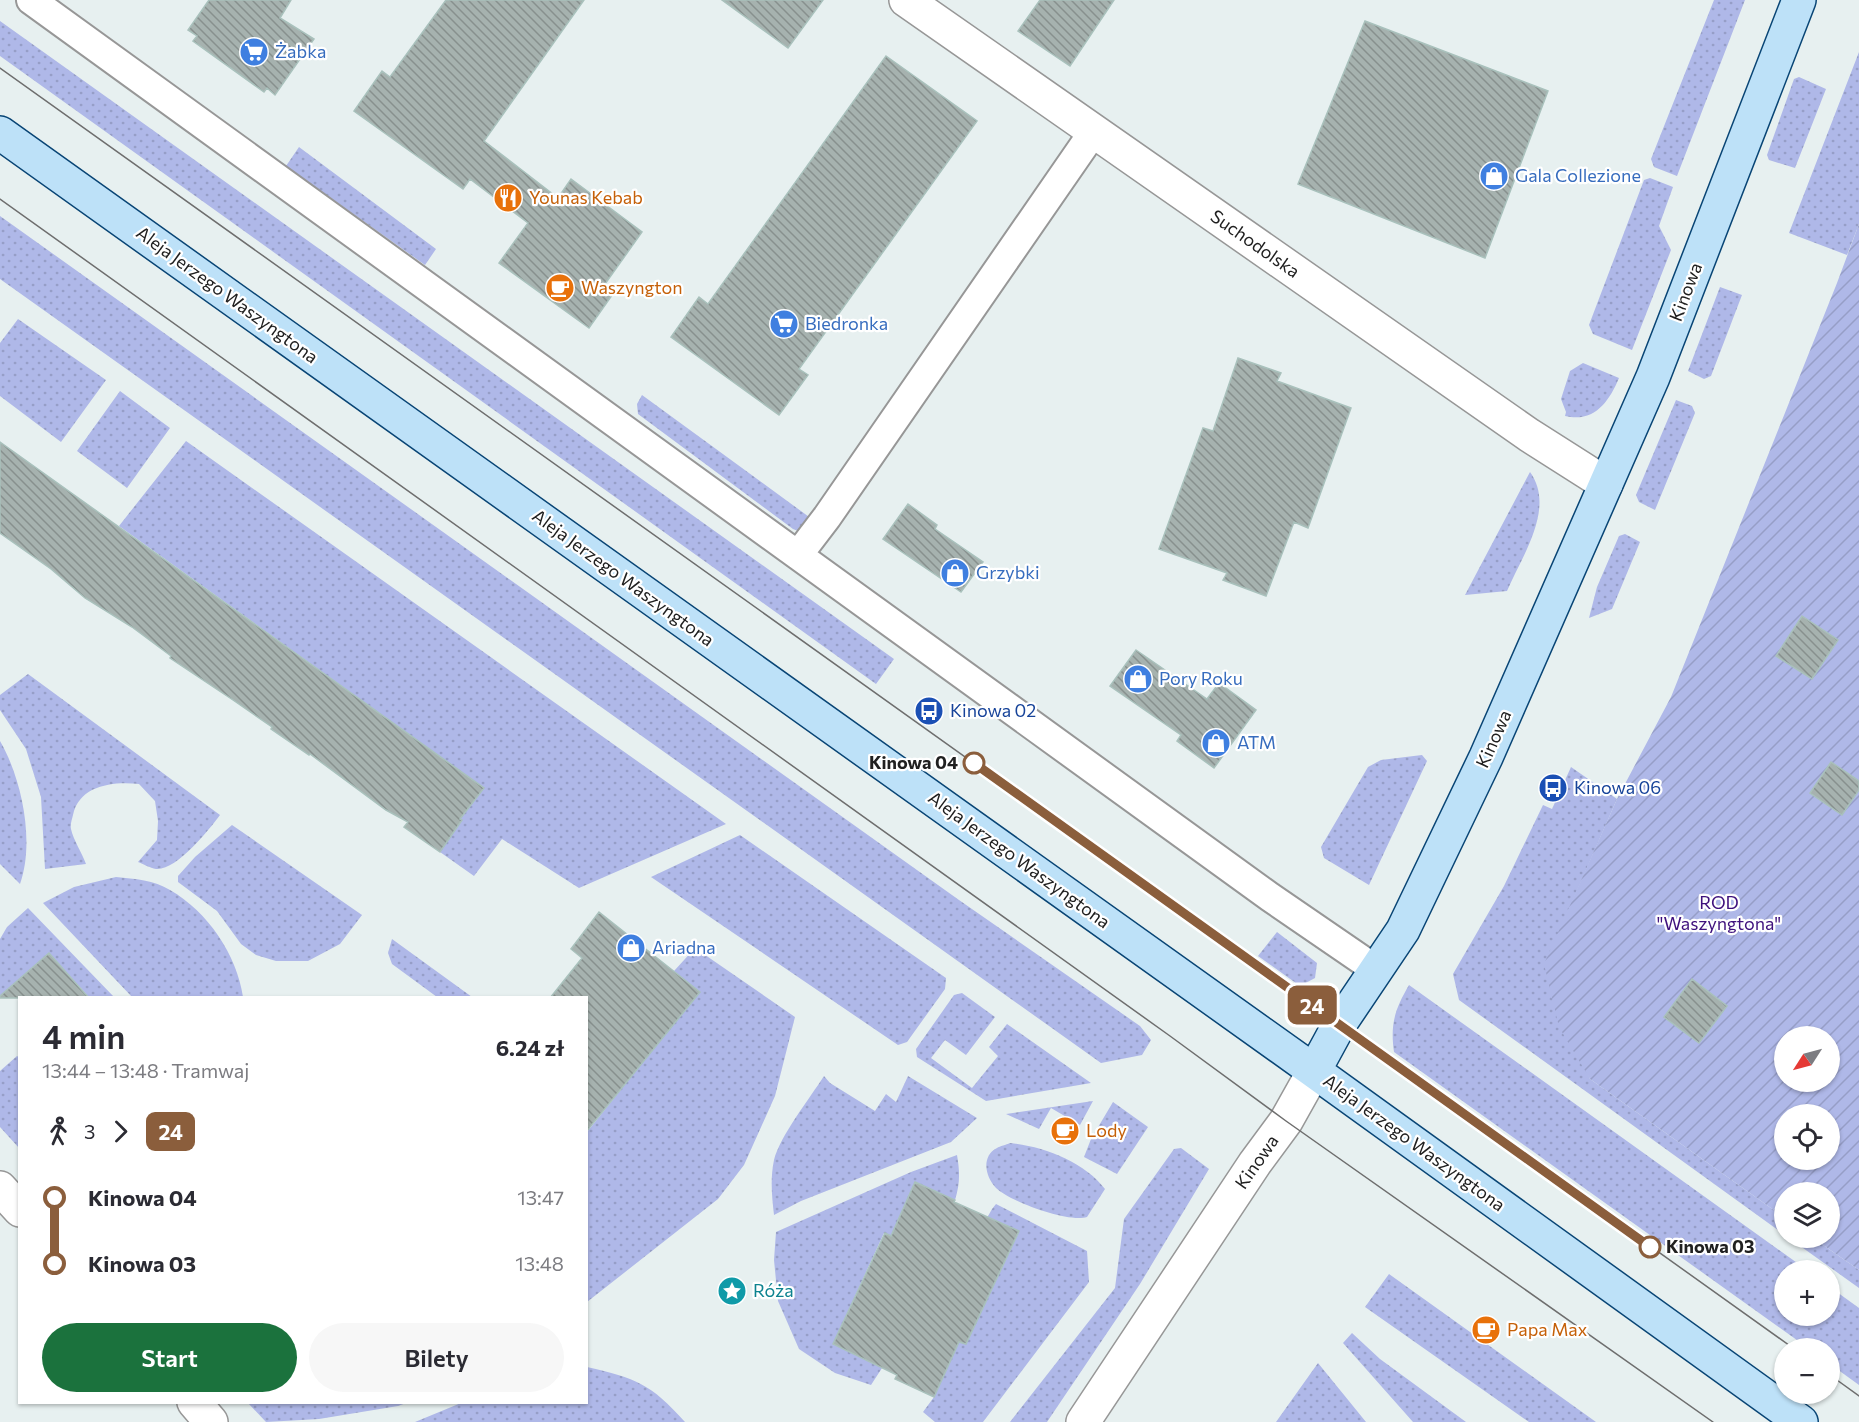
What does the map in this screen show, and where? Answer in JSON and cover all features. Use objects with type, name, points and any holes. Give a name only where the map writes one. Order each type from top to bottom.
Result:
[{"type":"main road","name":"Kinowa","points":[[1314,1071],[1339,1024],[1403,930],[1481,768],[1653,377],[1799,0]]},
{"type":"main road","name":"Aleja Jerzego Waszyngtona","points":[[0,133],[1314,1071],[1801,1422]]},
{"type":"street","name":"Suchodolska","points":[[906,0],[1529,435],[1606,484]]},
{"type":"street","name":"Kinowa","points":[[1083,1422],[1255,1163],[1286,1122],[1314,1071]]},
{"type":"street","points":[[0,1188],[18,1208]]},
{"type":"street","points":[[196,1404],[211,1422]]},
{"type":"lane","points":[[31,0],[1270,897],[1375,969]]},
{"type":"lane","points":[[798,555],[827,517],[1094,131]]},
{"type":"green space","points":[[1714,0],[1745,0],[1677,176],[1654,167],[1651,159]]},
{"type":"green space","points":[[0,21],[894,659],[876,684],[0,56]]},
{"type":"green space","points":[[1859,52],[1859,224],[1847,255],[1789,233]]},
{"type":"green space","points":[[1799,77],[1826,89],[1795,168],[1769,160],[1767,155],[1794,79]]},
{"type":"green space","points":[[299,147],[436,249],[425,265],[286,166]]},
{"type":"green space","points":[[1650,178],[1673,187],[1659,226],[1671,250],[1632,350],[1593,334],[1589,325],[1644,180]]},
{"type":"green space","points":[[0,216],[959,900],[1140,1026],[1151,1040],[1142,1055],[1101,1063],[0,279]]},
{"type":"green space","name":"ROD \"Waszyngtona\"","points":[[1859,224],[1859,1270],[1827,1248],[1840,1248],[1840,1182],[1774,1182],[1774,1210],[1590,1079],[1559,1027],[1544,964],[1617,799],[1671,697]]},
{"type":"green space","points":[[1720,287],[1742,295],[1711,376],[1704,379],[1688,371]]},
{"type":"green space","points":[[18,319],[106,380],[61,442],[0,396],[0,343]]},
{"type":"green space","points":[[1583,363],[1619,378],[1599,409],[1584,416],[1565,416],[1566,412],[1561,399],[1570,371]]},
{"type":"green space","points":[[120,391],[170,428],[127,488],[77,451]]},
{"type":"green space","points":[[642,395],[816,522],[801,532],[793,529],[638,414],[637,404]]},
{"type":"green space","points":[[1676,400],[1692,406],[1695,413],[1655,510],[1639,502],[1636,495]]},
{"type":"green space","points":[[186,441],[726,824],[579,888],[502,839],[474,876],[440,852],[461,821],[460,819],[484,788],[119,526]]},
{"type":"green space","points":[[1530,472],[1537,486],[1538,516],[1528,547],[1507,591],[1465,595]]},
{"type":"green space","points":[[1625,534],[1640,542],[1612,609],[1589,618],[1597,587],[1619,536]]},
{"type":"green space","points":[[28,674],[220,815],[182,857],[173,864],[156,869],[138,862],[157,840],[158,821],[155,801],[139,784],[119,783],[90,791],[77,805],[71,829],[86,864],[45,869],[41,797],[26,749],[0,710],[0,695]]},
{"type":"green space","points":[[0,741],[15,773],[24,811],[26,849],[20,884],[0,864]]},
{"type":"green space","points":[[1422,755],[1427,761],[1369,885],[1324,858],[1321,847],[1368,767],[1381,760]]},
{"type":"green space","points":[[1571,767],[1617,799],[1545,964],[1590,1079],[1774,1210],[1774,1227],[1459,1000],[1453,974],[1504,886],[1543,805],[1552,809]]},
{"type":"green space","points":[[232,825],[362,915],[340,944],[308,961],[276,961],[256,955],[241,944],[217,911],[178,882],[178,876],[195,857]]},
{"type":"green space","points":[[740,835],[946,978],[945,989],[907,1042],[898,1045],[651,877]]},
{"type":"green space","points":[[116,877],[144,880],[170,890],[184,899],[197,910],[219,936],[240,981],[243,996],[131,996],[43,903],[74,887]]},
{"type":"green space","points":[[28,908],[113,996],[88,996],[49,953],[0,996],[0,939],[7,927]]},
{"type":"green space","points":[[1277,932],[1317,963],[1315,978],[1300,986],[1258,956]]},
{"type":"green space","points":[[392,939],[471,996],[436,996],[392,964],[388,953]]},
{"type":"green space","points":[[695,948],[795,1017],[775,1096],[744,1165],[718,1199],[588,1301],[588,1131],[699,992],[674,971]]},
{"type":"green space","points":[[1409,985],[1793,1260],[1774,1260],[1774,1324],[1394,1052],[1393,1033],[1400,1002]]},
{"type":"green space","points":[[962,993],[995,1017],[966,1055],[945,1040],[931,1058],[972,1088],[998,1056],[989,1047],[1007,1024],[1091,1083],[986,1101],[917,1057],[916,1049],[954,995]]},
{"type":"green space","points":[[18,1057],[18,1147],[0,1127],[0,1071]]},
{"type":"green space","points":[[824,1076],[830,1083],[875,1111],[886,1094],[896,1102],[908,1076],[977,1118],[951,1142],[801,1201],[774,1215],[772,1174],[777,1150]]},
{"type":"green space","points":[[1093,1101],[1080,1125],[1051,1108],[1039,1129],[1006,1114]]},
{"type":"green space","points":[[1113,1102],[1148,1127],[1117,1174],[1084,1157],[1091,1139]]},
{"type":"green space","points":[[1010,1143],[1036,1148],[1062,1157],[1075,1163],[1097,1179],[1105,1189],[1087,1217],[1067,1217],[1040,1210],[1003,1194],[996,1188],[987,1173],[987,1161],[998,1147]]},
{"type":"green space","points":[[1181,1148],[1209,1169],[1140,1284],[1047,1422],[1010,1422],[1115,1288],[1124,1219],[1174,1149]]},
{"type":"green space","points":[[957,1155],[959,1178],[955,1200],[915,1182],[891,1236],[884,1233],[833,1344],[882,1368],[871,1385],[835,1373],[799,1349],[778,1301],[774,1260],[776,1232],[911,1172]]},
{"type":"green space","points":[[996,1204],[1087,1251],[1089,1282],[983,1422],[935,1422],[923,1412],[934,1397],[959,1342],[966,1344],[1019,1232],[987,1218]]},
{"type":"green space","points":[[1803,1248],[1827,1248],[1859,1270],[1859,1288],[1840,1274],[1840,1260],[1820,1260]]},
{"type":"green space","points":[[1389,1274],[1596,1422],[1529,1422],[1365,1307]]},
{"type":"green space","points":[[1840,1294],[1859,1308],[1859,1385],[1840,1371],[1840,1338],[1794,1338],[1777,1326],[1840,1326]]},
{"type":"green space","points":[[1352,1333],[1380,1359],[1466,1422],[1413,1422],[1343,1343]]},
{"type":"green space","points":[[1318,1363],[1366,1422],[1276,1422]]},
{"type":"green space","points":[[588,1367],[642,1384],[662,1399],[685,1422],[415,1422],[459,1404],[588,1404]]},
{"type":"green space","points":[[249,1404],[403,1404],[319,1419],[266,1422]]},
{"type":"building","name":"Żabka","points":[[209,0],[291,0],[280,18],[314,39],[275,95],[267,88],[264,92],[193,41],[197,36],[188,30]]},
{"type":"building","points":[[446,0],[584,0],[484,141],[558,198],[571,179],[642,232],[605,284],[615,291],[589,328],[499,263],[528,223],[470,179],[463,189],[354,111],[382,71],[390,77]]},
{"type":"building","points":[[722,0],[823,0],[788,48]]},
{"type":"building","points":[[1040,0],[1114,0],[1070,66],[1018,31]]},
{"type":"building","points":[[1365,21],[1548,91],[1485,258],[1298,184]]},
{"type":"building","points":[[886,56],[977,121],[799,369],[808,375],[779,415],[671,337],[699,297],[708,304]]},
{"type":"building","points":[[1238,358],[1281,373],[1277,381],[1351,408],[1308,528],[1294,522],[1266,596],[1223,580],[1227,573],[1159,549],[1203,428],[1213,431]]},
{"type":"building","points":[[0,442],[484,788],[460,819],[462,820],[440,852],[404,827],[408,822],[386,810],[310,754],[271,729],[272,727],[170,658],[171,656],[132,627],[85,598],[51,569],[0,533]]},
{"type":"building","points":[[908,504],[937,525],[935,529],[983,562],[961,592],[883,539]]},
{"type":"building","points":[[1802,616],[1838,640],[1812,679],[1776,656]]},
{"type":"building","points":[[1136,650],[1207,699],[1219,683],[1256,710],[1214,768],[1177,741],[1181,735],[1110,686]]},
{"type":"building","points":[[1831,762],[1859,781],[1859,790],[1842,815],[1810,793]]},
{"type":"building","points":[[599,912],[700,992],[588,1130],[588,996],[552,996],[582,958],[571,949]]},
{"type":"building","points":[[49,953],[87,996],[0,998]]},
{"type":"building","points":[[1692,979],[1727,1006],[1699,1043],[1664,1017]]},
{"type":"building","points":[[915,1182],[1019,1231],[966,1344],[959,1342],[934,1397],[895,1379],[897,1375],[833,1344],[885,1233],[891,1236]]},
{"type":"tram line","points":[[0,68],[1779,1338]]},
{"type":"tram line","points":[[0,199],[1286,1121],[1713,1422]]},
{"type":"tram line","name":"24","points":[[974,763],[1650,1247]]},
{"type":"tram line","points":[[1840,1382],[1859,1396]]},
{"type":"place","name":"Żabka","points":[[254,52]]},
{"type":"place","name":"Gala Collezione","points":[[1494,176]]},
{"type":"place","name":"Younas Kebab","points":[[508,198]]},
{"type":"place","name":"Waszyngton","points":[[560,288]]},
{"type":"place","name":"Biedronka","points":[[784,324]]},
{"type":"place","name":"Grzybki","points":[[955,573]]},
{"type":"place","name":"Pory Roku","points":[[1138,679]]},
{"type":"place","name":"Kinowa 02","points":[[929,711]]},
{"type":"place","name":"ATM","points":[[1216,743]]},
{"type":"place","name":"Kinowa 04","points":[[974,763]]},
{"type":"place","name":"Kinowa 06","points":[[1553,788]]},
{"type":"place","name":"Ariadna","points":[[631,948]]},
{"type":"place","name":"Lody","points":[[1065,1131]]},
{"type":"place","name":"Kinowa 03","points":[[1650,1247]]},
{"type":"place","name":"Róża","points":[[732,1291]]},
{"type":"place","name":"Papa Max","points":[[1486,1330]]}]
